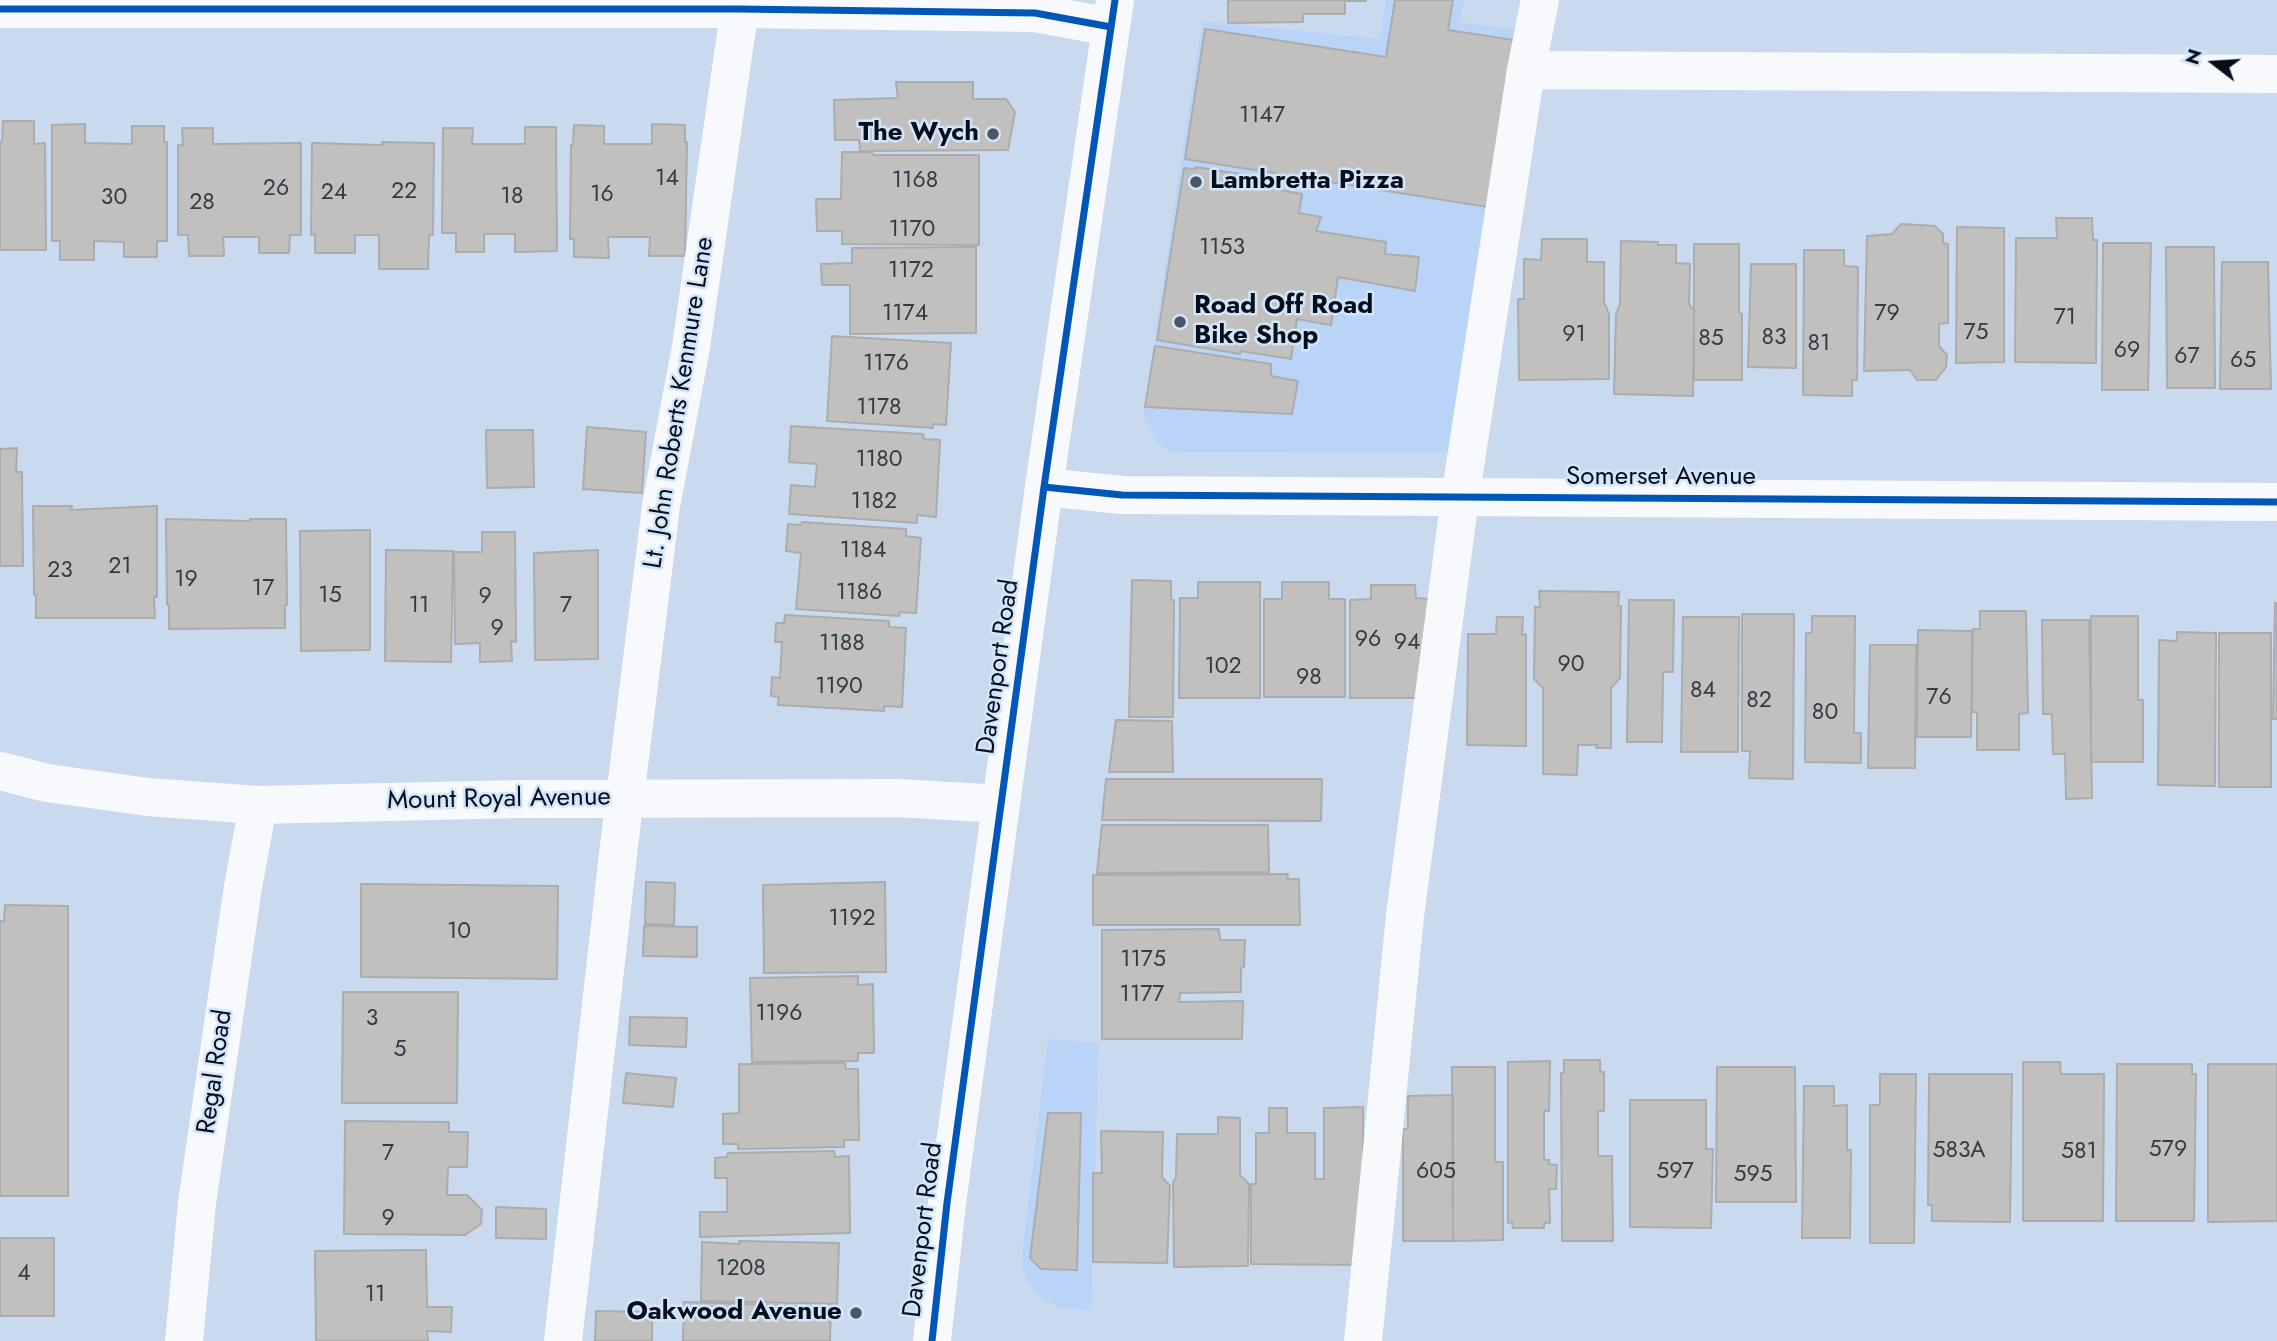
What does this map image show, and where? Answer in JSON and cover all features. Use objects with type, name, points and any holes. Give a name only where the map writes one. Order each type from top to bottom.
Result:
[{"type":"street","points":[[1363,1341],[1405,916],[1460,498],[1539,0]]},
{"type":"street","points":[[0,9],[740,5],[1113,13]]},
{"type":"street","name":"Lt. John Roberts Kenmure Lane","points":[[563,1341],[624,798],[661,506],[691,346],[740,5]]},
{"type":"street","name":"Davenport Road","points":[[932,1341],[947,1203],[1044,487],[1113,13]]},
{"type":"street","points":[[1526,70],[2277,74]]},
{"type":"street","name":"Somerset Avenue","points":[[1044,487],[1122,495],[2277,502]]},
{"type":"street","name":"Mount Royal Avenue","points":[[0,771],[47,783],[149,797],[258,805],[624,798],[897,798],[1001,804]]},
{"type":"street","name":"Regal Road","points":[[184,1341],[197,1203],[241,901],[258,805]]},
{"type":"shaded area","points":[[1386,0],[1464,0],[1459,22],[1518,30],[1457,451],[1172,452],[1158,444],[1143,416],[1202,21],[1380,39]]},
{"type":"shaded area","points":[[1048,1039],[1099,1043],[1091,1310],[1060,1308],[1039,1296],[1028,1282],[1021,1264]]},
{"type":"building","points":[[1228,0],[1366,1],[1345,1],[1345,14],[1303,14],[1303,22],[1228,23]]},
{"type":"building","points":[[1395,0],[1453,0],[1448,30],[1514,40],[1488,207],[1185,159],[1205,29],[1386,57]]},
{"type":"building","points":[[896,82],[973,82],[973,99],[1006,99],[1015,112],[1008,150],[860,151],[859,140],[835,140],[834,100],[898,98]]},
{"type":"building","points":[[3,121],[34,121],[34,144],[45,143],[46,250],[0,250],[0,142]]},
{"type":"building","points":[[85,124],[85,143],[132,144],[132,126],[164,126],[164,142],[167,142],[167,241],[157,241],[157,257],[124,257],[124,242],[94,241],[94,260],[60,260],[60,241],[52,241],[52,125]]},
{"type":"building","points":[[652,124],[685,125],[685,256],[649,256],[650,237],[608,237],[609,258],[574,257],[574,239],[570,239],[571,145],[574,125],[604,126],[604,144],[652,144]]},
{"type":"building","points":[[525,127],[556,127],[557,251],[515,252],[515,234],[484,234],[484,252],[456,252],[456,233],[442,233],[443,128],[473,128],[472,144],[525,144]]},
{"type":"building","points":[[182,128],[213,128],[213,144],[301,143],[301,235],[290,235],[289,253],[259,253],[259,237],[223,237],[224,256],[189,256],[188,235],[178,235],[178,145],[183,145]]},
{"type":"building","points":[[382,142],[434,143],[433,235],[429,235],[428,269],[379,269],[379,235],[355,235],[355,253],[315,253],[315,234],[311,235],[312,143],[382,145]]},
{"type":"building","points":[[842,152],[872,152],[873,155],[979,155],[979,245],[842,244],[842,231],[817,231],[816,199],[841,199]]},
{"type":"building","points":[[1196,167],[1270,179],[1268,188],[1302,194],[1299,213],[1321,217],[1316,231],[1386,242],[1385,254],[1419,257],[1415,291],[1338,277],[1331,325],[1297,319],[1291,359],[1241,351],[1240,354],[1157,340],[1184,168]]},
{"type":"building","points":[[2056,218],[2092,218],[2093,240],[2097,240],[2096,363],[2015,362],[2016,238],[2057,238]]},
{"type":"building","points":[[1901,224],[1935,226],[1943,234],[1943,243],[1948,244],[1948,323],[1939,324],[1939,346],[1947,355],[1946,367],[1936,380],[1917,380],[1910,370],[1864,371],[1867,236],[1892,234]]},
{"type":"building","points":[[1957,227],[2004,228],[2004,362],[1956,363]]},
{"type":"building","points":[[1542,239],[1587,239],[1587,262],[1604,262],[1604,302],[1609,314],[1609,379],[1519,380],[1518,299],[1524,299],[1524,259],[1541,260]]},
{"type":"building","points":[[1621,241],[1676,245],[1676,263],[1690,264],[1689,304],[1694,310],[1693,396],[1614,394]]},
{"type":"building","points":[[2103,243],[2151,243],[2148,390],[2102,390]]},
{"type":"building","points":[[1694,244],[1739,244],[1742,380],[1694,380]]},
{"type":"building","points":[[976,247],[976,333],[850,334],[850,285],[822,285],[821,264],[852,263],[852,248]]},
{"type":"building","points":[[2166,247],[2214,247],[2215,388],[2167,388]]},
{"type":"building","points":[[1804,250],[1844,250],[1844,266],[1858,267],[1857,380],[1852,380],[1852,396],[1803,395]]},
{"type":"building","points":[[2222,262],[2268,262],[2271,389],[2220,389]]},
{"type":"building","points":[[1751,264],[1796,264],[1796,368],[1748,367]]},
{"type":"building","points":[[832,336],[951,343],[946,425],[933,424],[933,428],[827,421]]},
{"type":"building","points":[[1155,346],[1271,364],[1271,376],[1298,381],[1292,414],[1145,407]]},
{"type":"building","points":[[791,426],[923,434],[924,439],[940,440],[936,517],[917,515],[917,523],[789,514],[791,485],[815,487],[817,464],[789,462]]},
{"type":"building","points":[[587,427],[646,432],[642,493],[583,489]]},
{"type":"building","points":[[486,430],[533,430],[534,487],[487,488]]},
{"type":"building","points":[[17,448],[16,472],[22,472],[23,566],[0,566],[0,449]]},
{"type":"building","points":[[33,506],[72,506],[71,510],[157,506],[155,618],[36,618]]},
{"type":"building","points":[[166,519],[286,519],[285,628],[169,629]]},
{"type":"building","points":[[802,522],[906,529],[906,536],[921,538],[916,613],[900,612],[899,616],[796,609],[801,553],[786,551],[788,524],[801,525]]},
{"type":"building","points":[[370,530],[370,650],[301,651],[300,531]]},
{"type":"building","points":[[482,532],[515,532],[516,642],[511,641],[512,661],[480,662],[480,643],[455,644],[454,552],[482,552]]},
{"type":"building","points":[[386,550],[453,551],[451,662],[385,661]]},
{"type":"building","points":[[598,550],[598,659],[535,660],[534,553]]},
{"type":"building","points":[[1132,580],[1171,581],[1171,600],[1174,600],[1173,717],[1129,717]]},
{"type":"building","points":[[1198,582],[1260,582],[1260,698],[1179,698],[1180,598],[1198,598]]},
{"type":"building","points":[[1282,582],[1329,582],[1329,599],[1345,599],[1345,697],[1264,697],[1264,599],[1282,599]]},
{"type":"building","points":[[1371,585],[1415,585],[1416,598],[1432,599],[1431,698],[1350,698],[1350,600],[1371,599]]},
{"type":"building","points":[[1539,591],[1619,592],[1620,678],[1611,688],[1611,748],[1578,745],[1577,775],[1543,774],[1543,688],[1534,679],[1535,607],[1540,607]]},
{"type":"building","points":[[1629,600],[1674,600],[1673,672],[1663,672],[1662,742],[1627,742]]},
{"type":"building","points":[[2275,603],[2277,719],[2273,719]]},
{"type":"building","points":[[1980,611],[2026,611],[2028,713],[2019,714],[2019,750],[1977,750],[1977,712],[1972,712],[1973,629],[1980,629]]},
{"type":"building","points":[[1742,614],[1794,614],[1793,779],[1749,778],[1750,751],[1742,751]]},
{"type":"building","points":[[785,615],[889,621],[889,627],[906,628],[902,707],[884,706],[884,711],[778,705],[779,697],[771,696],[772,677],[780,678],[782,642],[775,642],[776,623],[784,623]]},
{"type":"building","points":[[1812,616],[1855,616],[1854,733],[1861,733],[1861,763],[1805,762],[1806,633],[1812,633]]},
{"type":"building","points":[[2091,616],[2138,616],[2138,700],[2143,700],[2143,762],[2091,762]]},
{"type":"building","points":[[1497,617],[1523,617],[1522,635],[1526,634],[1526,746],[1467,745],[1468,634],[1496,634]]},
{"type":"building","points":[[1683,617],[1739,617],[1738,752],[1681,752]]},
{"type":"building","points":[[2042,620],[2089,620],[2092,798],[2066,799],[2065,754],[2053,754],[2052,714],[2043,714]]},
{"type":"building","points":[[1918,630],[1972,631],[1971,737],[1917,737]]},
{"type":"building","points":[[2177,632],[2216,633],[2215,786],[2158,785],[2159,640],[2177,641]]},
{"type":"building","points":[[2219,633],[2271,633],[2271,787],[2219,787]]},
{"type":"building","points":[[1870,645],[1916,645],[1915,768],[1868,768]]},
{"type":"building","points":[[1116,720],[1172,721],[1173,772],[1109,772]]},
{"type":"building","points":[[1106,779],[1322,779],[1321,821],[1102,820]]},
{"type":"building","points":[[1102,825],[1268,825],[1269,872],[1097,873]]},
{"type":"building","points":[[1288,874],[1287,879],[1299,879],[1300,925],[1093,925],[1093,875]]},
{"type":"building","points":[[646,882],[675,883],[674,925],[645,924]]},
{"type":"building","points":[[885,882],[886,972],[764,973],[763,885]]},
{"type":"building","points":[[361,884],[558,886],[557,979],[361,977]]},
{"type":"building","points":[[5,905],[68,906],[68,1196],[0,1196],[0,921],[4,921]]},
{"type":"building","points":[[644,926],[697,927],[697,957],[643,956]]},
{"type":"building","points":[[1219,929],[1220,940],[1245,940],[1241,992],[1180,993],[1179,1002],[1243,1001],[1242,1039],[1102,1039],[1102,930]]},
{"type":"building","points":[[858,976],[858,985],[873,984],[874,1053],[858,1053],[858,1061],[752,1062],[750,978]]},
{"type":"building","points":[[343,992],[458,992],[457,1103],[342,1103]]},
{"type":"building","points":[[630,1017],[687,1018],[686,1047],[629,1045]]},
{"type":"building","points":[[1564,1060],[1600,1060],[1600,1072],[1604,1072],[1604,1111],[1598,1111],[1598,1156],[1612,1156],[1613,1241],[1562,1241],[1561,1073],[1564,1073]]},
{"type":"building","points":[[1550,1061],[1549,1111],[1544,1111],[1544,1160],[1557,1165],[1556,1189],[1549,1189],[1550,1223],[1544,1223],[1544,1228],[1513,1228],[1512,1222],[1508,1223],[1508,1062]]},
{"type":"building","points":[[2023,1062],[2060,1062],[2061,1074],[2104,1074],[2103,1221],[2023,1221]]},
{"type":"building","points":[[845,1063],[846,1069],[858,1069],[859,1140],[844,1140],[844,1147],[738,1149],[738,1144],[723,1144],[723,1114],[739,1113],[739,1064]]},
{"type":"building","points":[[2117,1064],[2192,1064],[2192,1074],[2196,1074],[2194,1221],[2116,1221]]},
{"type":"building","points":[[2208,1064],[2277,1064],[2277,1221],[2208,1222]]},
{"type":"building","points":[[1452,1067],[1495,1067],[1495,1162],[1503,1162],[1503,1240],[1453,1241]]},
{"type":"building","points":[[1717,1067],[1795,1067],[1796,1202],[1716,1202]]},
{"type":"building","points":[[626,1073],[676,1078],[673,1107],[623,1103]]},
{"type":"building","points":[[1880,1074],[1916,1074],[1914,1243],[1870,1243],[1870,1105],[1880,1105]]},
{"type":"building","points":[[1929,1074],[2012,1074],[2010,1222],[1932,1221],[1932,1205],[1928,1205]]},
{"type":"building","points":[[1804,1086],[1834,1086],[1834,1106],[1847,1105],[1847,1150],[1851,1150],[1850,1238],[1802,1238]]},
{"type":"building","points":[[1453,1095],[1453,1241],[1403,1241],[1403,1129],[1408,1129],[1408,1096]]},
{"type":"building","points":[[1630,1100],[1706,1100],[1706,1149],[1713,1149],[1711,1228],[1630,1227]]},
{"type":"building","points":[[1363,1107],[1363,1265],[1251,1264],[1251,1184],[1256,1184],[1256,1133],[1269,1133],[1269,1108],[1287,1108],[1287,1133],[1315,1133],[1315,1179],[1324,1179],[1324,1108]]},
{"type":"building","points":[[1048,1113],[1081,1113],[1077,1270],[1041,1269],[1030,1258]]},
{"type":"building","points":[[1218,1117],[1240,1118],[1240,1175],[1249,1184],[1248,1266],[1174,1267],[1173,1183],[1176,1177],[1177,1134],[1218,1134]]},
{"type":"building","points":[[345,1121],[449,1122],[449,1132],[468,1132],[467,1167],[448,1167],[447,1195],[467,1195],[482,1210],[481,1224],[465,1235],[344,1234]]},
{"type":"building","points":[[1101,1131],[1163,1132],[1162,1177],[1170,1186],[1167,1263],[1093,1262],[1093,1173],[1102,1173]]},
{"type":"building","points":[[834,1151],[835,1157],[849,1156],[850,1233],[700,1237],[700,1212],[727,1212],[727,1178],[715,1178],[715,1158],[727,1157],[728,1153]]},
{"type":"building","points":[[496,1207],[546,1209],[546,1239],[496,1238]]},
{"type":"building","points":[[0,1238],[54,1238],[54,1316],[0,1316]]},
{"type":"building","points":[[739,1241],[839,1243],[837,1304],[701,1301],[702,1242],[740,1244]]},
{"type":"building","points":[[426,1250],[427,1307],[452,1307],[451,1332],[427,1331],[428,1341],[316,1341],[315,1251]]},
{"type":"building","points":[[684,1302],[831,1307],[830,1341],[683,1341]]},
{"type":"building","points":[[596,1311],[652,1312],[652,1341],[595,1341]]},
{"type":"cycle path","points":[[932,1341],[947,1203],[1044,487],[1115,0]]},
{"type":"cycle path","points":[[0,9],[739,9],[1035,13],[1111,27]]},
{"type":"cycle path","points":[[1044,487],[1122,495],[2277,502]]},
{"type":"place","name":"The Wych","points":[[993,134]]},
{"type":"place","name":"Lambretta Pizza","points":[[1196,182]]},
{"type":"place","name":"Road Off Road Bike Shop","points":[[1180,322]]},
{"type":"place","name":"Oakwood Avenue","points":[[856,1313]]}]
